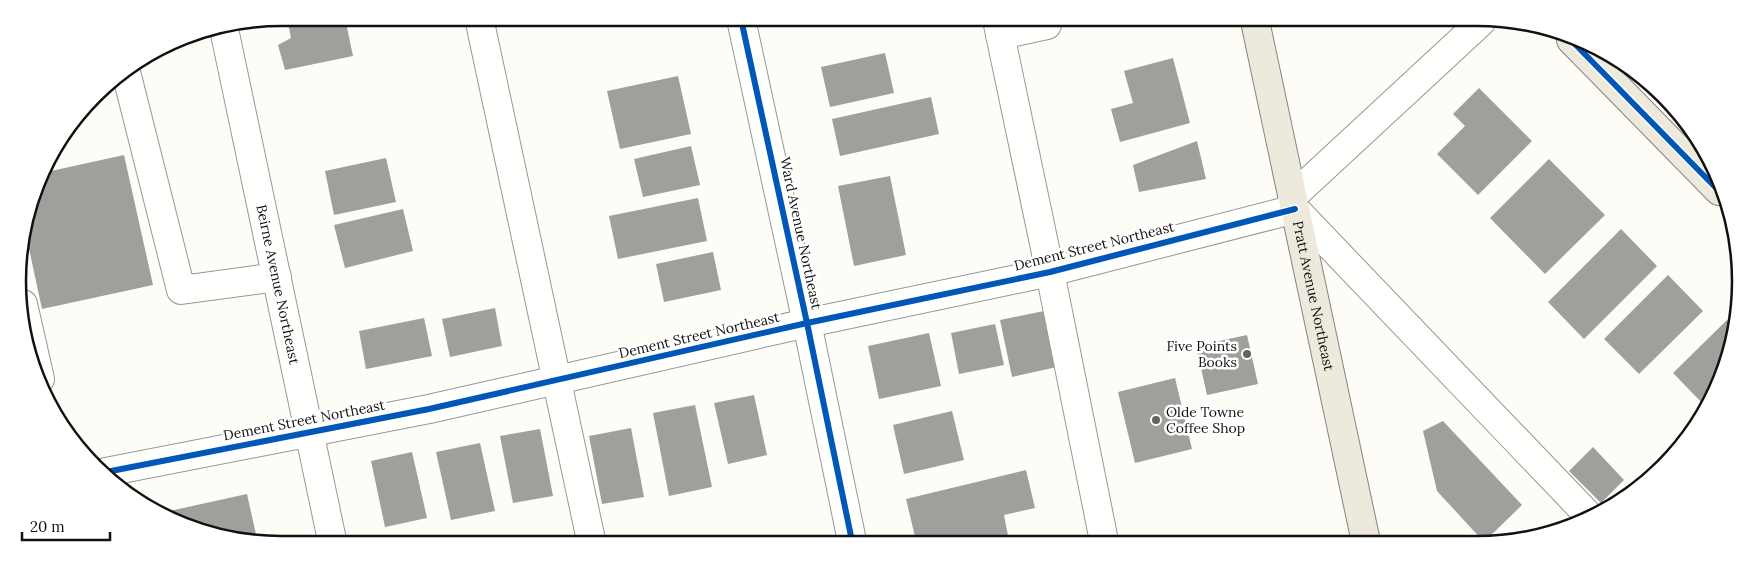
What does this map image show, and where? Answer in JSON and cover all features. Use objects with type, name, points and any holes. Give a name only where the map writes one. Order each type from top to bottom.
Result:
[{"type":"main road","name":"Pratt Avenue Northeast","points":[[1256,26],[1365,536]]},
{"type":"main road","points":[[1579,48],[1712,184]]},
{"type":"street","points":[[481,26],[591,536]]},
{"type":"street","name":"Ward Avenue Northeast","points":[[743,26],[851,536]]},
{"type":"street","points":[[1017,26],[999,28],[1103,536]]},
{"type":"street","name":"Dement Street Northeast","points":[[111,471],[429,409],[807,323],[1050,272],[1294,203],[1477,26]]},
{"type":"street","name":"Beirne Avenue Northeast","points":[[225,33],[331,536]]},
{"type":"street","points":[[128,78],[182,290],[277,277]]},
{"type":"street","points":[[1294,203],[1585,511]]},
{"type":"building","points":[[289,26],[347,26],[353,56],[285,70],[278,45],[291,38]]},
{"type":"building","points":[[885,53],[894,93],[830,107],[821,67]]},
{"type":"building","points":[[1173,58],[1190,123],[1120,142],[1111,109],[1133,103],[1124,71]]},
{"type":"building","points":[[678,76],[691,134],[620,149],[607,91]]},
{"type":"building","points":[[1479,88],[1532,141],[1478,195],[1437,154],[1465,126],[1453,114]]},
{"type":"building","points":[[931,97],[939,134],[840,156],[832,119]]},
{"type":"building","points":[[1197,141],[1206,179],[1139,192],[1133,165]]},
{"type":"building","points":[[691,146],[700,185],[643,197],[634,159]]},
{"type":"building","points":[[124,155],[153,285],[42,309],[28,246],[35,215],[52,171]]},
{"type":"building","points":[[386,158],[396,202],[334,215],[325,171]]},
{"type":"building","points":[[1549,159],[1605,215],[1545,274],[1490,218]]},
{"type":"building","points":[[890,176],[906,255],[854,266],[838,186]]},
{"type":"building","points":[[698,198],[707,241],[618,259],[609,216]]},
{"type":"building","points":[[403,209],[413,251],[345,268],[334,225]]},
{"type":"building","points":[[1621,229],[1657,266],[1584,339],[1548,302]]},
{"type":"building","points":[[713,252],[721,290],[664,302],[656,264]]},
{"type":"building","points":[[1668,275],[1703,311],[1639,374],[1604,339]]},
{"type":"building","points":[[495,308],[502,346],[450,357],[442,319]]},
{"type":"building","points":[[1044,311],[1057,367],[1012,377],[1000,320]]},
{"type":"building","points":[[424,318],[432,356],[366,369],[359,331]]},
{"type":"building","points":[[1727,320],[1729,322],[1718,363],[1701,402],[1673,373]]},
{"type":"building","points":[[995,324],[1004,365],[959,374],[951,333]]},
{"type":"building","points":[[929,333],[941,386],[879,399],[868,346]]},
{"type":"building","points":[[1247,335],[1258,384],[1207,395],[1196,346]]},
{"type":"building","points":[[1175,378],[1192,449],[1135,463],[1118,392]]},
{"type":"building","points":[[754,395],[767,455],[728,464],[714,403]]},
{"type":"building","points":[[695,405],[712,487],[669,496],[653,413]]},
{"type":"building","points":[[952,411],[964,460],[904,474],[893,425]]},
{"type":"building","points":[[1443,421],[1522,505],[1491,535],[1478,536],[1437,491],[1423,431]]},
{"type":"building","points":[[631,428],[644,497],[602,504],[589,436]]},
{"type":"building","points":[[540,429],[553,496],[513,503],[500,436]]},
{"type":"building","points":[[480,443],[495,511],[451,520],[436,452]]},
{"type":"building","points":[[1593,447],[1624,480],[1601,503],[1569,471]]},
{"type":"building","points":[[412,452],[427,518],[385,527],[371,461]]},
{"type":"building","points":[[1026,470],[1035,508],[1004,515],[1008,536],[915,536],[906,499]]},
{"type":"building","points":[[247,494],[256,534],[215,527],[172,511]]},
{"type":"cycle path","points":[[743,26],[851,536]]},
{"type":"cycle path","points":[[1579,48],[1712,184]]},
{"type":"cycle path","points":[[111,471],[429,409],[807,323],[1050,272],[1295,209]]},
{"type":"place","name":"Five Points Books","points":[[1247,354]]},
{"type":"place","name":"Olde Towne Coffee Shop","points":[[1156,420]]}]
